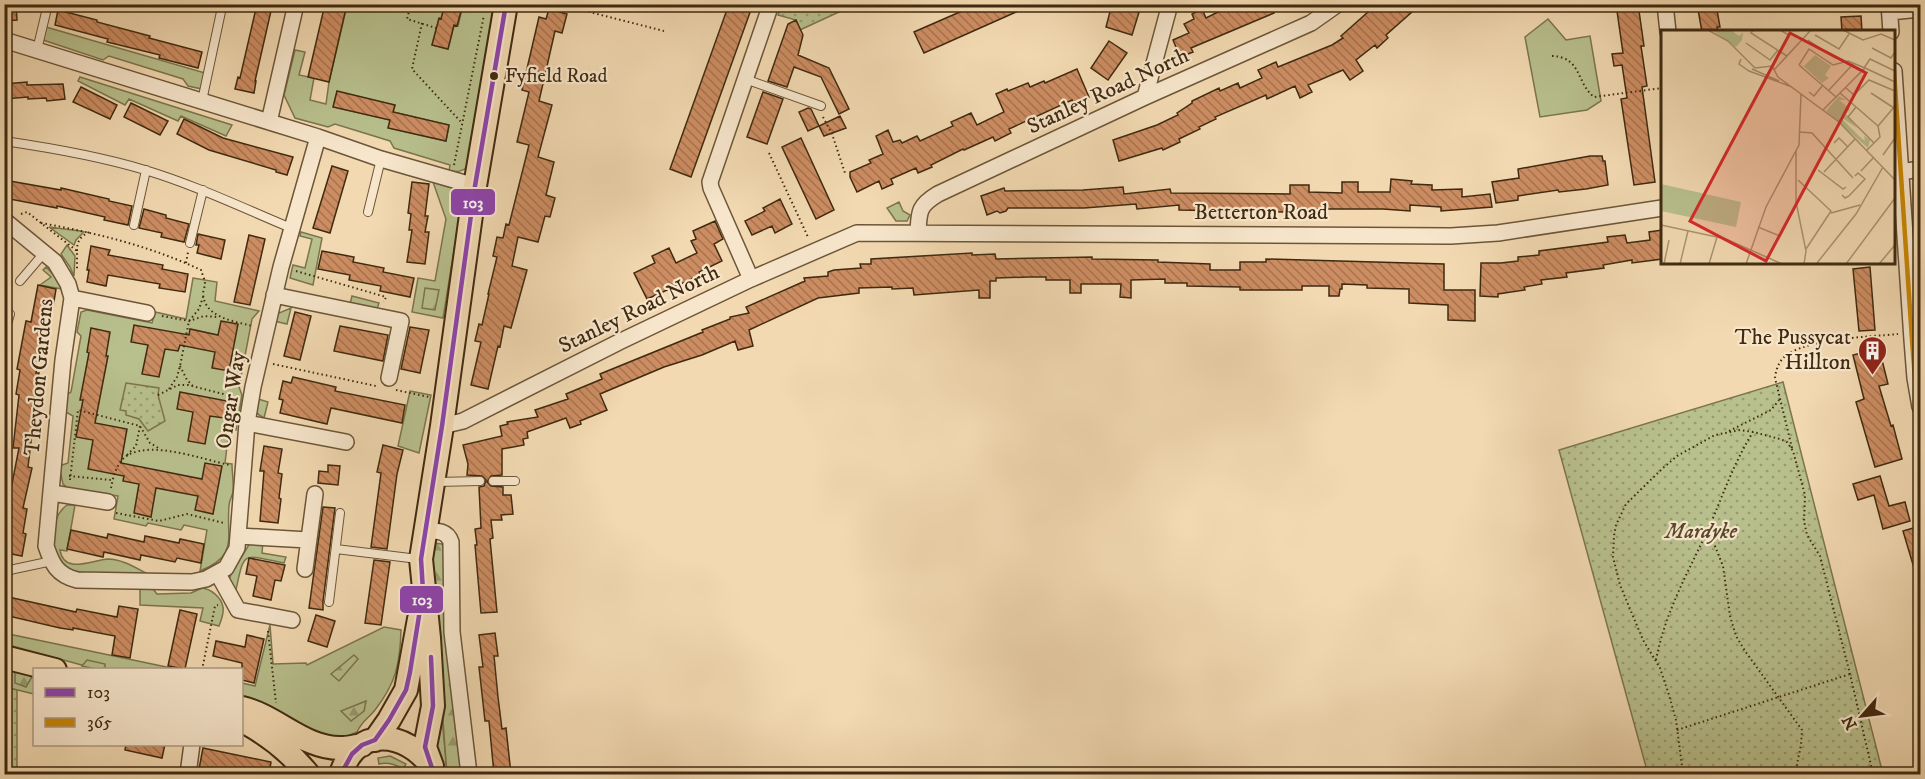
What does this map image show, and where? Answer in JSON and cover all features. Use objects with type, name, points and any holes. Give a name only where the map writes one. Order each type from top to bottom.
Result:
[{"type":"main road","points":[[433,770],[425,747],[433,706],[421,559],[475,186],[496,5]]},
{"type":"main road","points":[[341,774],[352,754],[368,742],[389,720],[406,690],[411,672],[423,591]]},
{"type":"main road","points":[[4,657],[51,668]]},
{"type":"main road","points":[[243,708],[326,746],[342,748],[385,737],[409,745],[420,753],[433,770]]},
{"type":"main road","points":[[243,721],[265,733],[308,774]]},
{"type":"street","points":[[269,122],[296,4]]},
{"type":"street","points":[[751,279],[710,182],[771,4]]},
{"type":"street","points":[[1145,97],[1170,4]]},
{"type":"street","name":"Stanley Road North","points":[[918,233],[920,209],[926,201],[1145,97],[1311,23],[1338,4]]},
{"type":"street","points":[[1665,4],[1668,30]]},
{"type":"street","points":[[1891,30],[1890,8],[1920,9]]},
{"type":"street","points":[[4,40],[318,136],[381,159],[475,186]]},
{"type":"street","points":[[1895,122],[1897,173],[1911,333],[1920,407]]},
{"type":"street","name":"Ongar Way","points":[[218,574],[232,559],[239,536],[250,400],[291,228],[318,136]]},
{"type":"street","points":[[1897,173],[1920,169]]},
{"type":"street","name":"Betterton Road","points":[[857,233],[1450,236],[1498,233],[1661,208]]},
{"type":"street","name":"Theydon Gardens","points":[[4,220],[55,262],[62,272],[72,298],[63,360],[46,546],[52,561]]},
{"type":"street","name":"Stanley Road North","points":[[442,426],[463,421],[619,342],[751,279],[857,233]]},
{"type":"street","points":[[274,295],[401,321],[388,383]]},
{"type":"street","points":[[72,298],[147,313]]},
{"type":"street","points":[[247,423],[346,442]]},
{"type":"street","points":[[52,493],[108,502]]},
{"type":"street","points":[[305,569],[315,494]]},
{"type":"street","points":[[425,531],[444,532],[449,536],[451,542],[452,632],[469,774]]},
{"type":"street","points":[[239,536],[308,540]]},
{"type":"street","points":[[52,561],[57,570],[66,577],[76,580],[192,582],[218,574],[238,610],[292,620]]},
{"type":"street","points":[[188,774],[192,746]]},
{"type":"lane","points":[[37,50],[48,4]]},
{"type":"lane","points":[[202,101],[222,8],[211,4]]},
{"type":"lane","points":[[745,79],[819,105]]},
{"type":"lane","points":[[4,141],[69,150],[146,170],[203,190],[291,228]]},
{"type":"lane","points":[[368,212],[381,159]]},
{"type":"lane","points":[[134,225],[146,170]]},
{"type":"lane","points":[[190,243],[203,190]]},
{"type":"lane","points":[[20,281],[44,253]]},
{"type":"lane","points":[[4,334],[10,314]]},
{"type":"lane","points":[[432,482],[480,481]]},
{"type":"lane","points":[[493,481],[516,481]]},
{"type":"lane","points":[[329,602],[340,513]]},
{"type":"lane","points":[[336,549],[421,559]]},
{"type":"lane","points":[[5,571],[52,561]]},
{"type":"path","points":[[411,4],[407,19],[436,28]]},
{"type":"path","points":[[558,4],[664,31]]},
{"type":"path","points":[[451,179],[461,122],[496,5]]},
{"type":"path","points":[[422,24],[412,69],[461,122]]},
{"type":"path","points":[[1552,56],[1563,57],[1575,66],[1584,87],[1594,97],[1661,88]]},
{"type":"path","points":[[819,105],[845,173]]},
{"type":"path","points":[[769,153],[815,252]]},
{"type":"path","points":[[41,223],[90,232],[171,256],[201,270],[205,282],[199,309],[189,321],[177,377],[169,389]]},
{"type":"path","points":[[77,251],[77,243],[82,236],[90,232]]},
{"type":"path","points":[[281,267],[386,297],[381,317]]},
{"type":"path","points":[[203,294],[207,305],[221,318]]},
{"type":"path","points":[[147,313],[189,321],[204,316],[221,318],[266,330]]},
{"type":"path","points":[[1873,774],[1820,556],[1807,535],[1803,521],[1805,495],[1775,378],[1779,364],[1788,354],[1814,344],[1911,333]]},
{"type":"path","points":[[258,361],[375,385]]},
{"type":"path","points":[[180,366],[187,380],[194,386]]},
{"type":"path","points":[[388,383],[445,400]]},
{"type":"path","points":[[158,395],[178,386],[194,386],[250,400]]},
{"type":"path","points":[[1726,432],[1771,410],[1780,399]]},
{"type":"path","points":[[72,496],[69,476],[78,410],[140,426],[150,443],[162,450]]},
{"type":"path","points":[[140,426],[136,446],[121,462],[112,481],[108,502],[111,512],[159,521],[187,514],[225,523]]},
{"type":"path","points":[[1683,774],[1669,695],[1656,661],[1636,627],[1617,576],[1613,557],[1616,525],[1626,504],[1663,468],[1677,456],[1715,435],[1740,430],[1753,432],[1787,442],[1793,451]]},
{"type":"path","points":[[1656,661],[1663,627],[1682,582],[1708,529],[1732,470],[1753,432]]},
{"type":"path","points":[[127,455],[148,450],[162,450],[243,469]]},
{"type":"path","points":[[69,476],[112,481]]},
{"type":"path","points":[[1708,529],[1723,566],[1730,616],[1736,636],[1802,730],[1795,774]]},
{"type":"path","points":[[202,668],[215,606],[232,598]]},
{"type":"path","points":[[266,615],[276,709]]},
{"type":"path","points":[[1677,730],[1850,674]]},
{"type":"green space","points":[[347,5],[445,5],[432,45],[448,49],[454,25],[458,26],[463,5],[497,5],[469,166],[464,169],[449,171],[450,165],[394,148],[390,141],[335,124],[328,127],[295,118],[284,95],[295,50],[305,52],[299,75],[314,78],[310,100],[326,104]],"holes":[[[337,92],[395,105],[393,112],[449,125],[446,141],[389,128],[390,120],[334,107]]]},
{"type":"green space","points":[[782,5],[854,5],[800,30],[796,20],[778,15]]},
{"type":"green space","points":[[1548,19],[1566,40],[1590,36],[1601,101],[1587,110],[1540,117],[1525,37]]},
{"type":"green space","points":[[46,27],[205,73],[202,89],[188,86],[183,79],[109,56],[103,60],[43,40]]},
{"type":"green space","points":[[80,77],[232,125],[226,136],[181,116],[178,121],[129,99],[125,105],[78,81]]},
{"type":"green space","points":[[433,182],[455,189],[456,185],[463,195],[443,318],[412,312],[418,278],[435,281],[446,219]]},
{"type":"green space","points":[[899,202],[903,211],[910,215],[907,221],[896,221],[887,208]]},
{"type":"green space","points":[[49,227],[84,232],[74,245]]},
{"type":"green space","points":[[301,232],[322,238],[313,285],[290,278],[293,265],[305,268],[312,239],[300,236]]},
{"type":"green space","points":[[67,245],[75,256],[74,276],[61,254]]},
{"type":"green space","points":[[46,267],[56,277],[62,289],[40,285],[51,277],[43,270]]},
{"type":"green space","points":[[193,278],[217,282],[215,301],[259,311],[252,319],[239,387],[242,395],[236,430],[229,430],[225,463],[232,464],[233,494],[229,504],[228,545],[221,559],[200,571],[207,530],[184,525],[181,530],[148,523],[146,526],[114,519],[118,496],[70,490],[63,484],[59,466],[68,463],[73,416],[64,411],[66,395],[71,392],[81,336],[77,332],[81,312],[87,310],[152,323],[155,312],[186,319]]},
{"type":"green space","points":[[425,288],[439,290],[435,310],[422,308]]},
{"type":"green space","points":[[352,296],[379,303],[377,309],[350,304]]},
{"type":"green space","points":[[291,308],[287,324],[274,321],[279,313]]},
{"type":"green space","name":"Mardyke","points":[[1783,382],[1883,774],[1648,774],[1559,450]]},
{"type":"green space","points":[[126,383],[159,388],[158,395],[165,421],[148,431],[139,419],[126,415],[126,411],[120,410]]},
{"type":"green space","points":[[410,391],[431,395],[419,453],[398,446]]},
{"type":"green space","points":[[255,398],[268,402],[264,418],[256,413]]},
{"type":"green space","points":[[67,505],[75,505],[67,551],[60,550],[67,562],[80,564],[113,559],[148,574],[86,573],[66,566],[58,556],[53,538],[56,520]]},
{"type":"green space","points":[[263,541],[262,553],[286,557],[284,563],[252,557],[247,559],[243,562],[235,594],[229,580],[231,574],[250,543]]},
{"type":"green space","points":[[434,543],[442,544],[444,550],[463,774],[447,774],[430,547]]},
{"type":"green space","points":[[202,588],[215,594],[222,603],[223,611],[219,626],[200,621],[203,608],[140,605],[140,589],[153,589],[157,594],[191,593]]},
{"type":"green space","points":[[270,625],[273,664],[306,663],[307,665],[384,627],[401,630],[398,663],[388,691],[357,732],[345,737],[321,738],[257,706],[258,701],[243,698],[243,683],[255,686]]},
{"type":"green space","points":[[4,633],[171,668],[92,668],[5,644]]},
{"type":"green space","points":[[354,655],[358,659],[339,681],[331,674]]},
{"type":"green space","points":[[87,660],[105,664],[105,668],[91,668],[82,666]]},
{"type":"green space","points":[[5,668],[33,676],[33,694],[5,687]]},
{"type":"green space","points":[[15,671],[33,675],[26,687],[15,683]]},
{"type":"green space","points":[[5,687],[17,690],[17,774],[5,774]]},
{"type":"green space","points":[[440,694],[447,774],[439,774],[432,740]]},
{"type":"green space","points":[[366,701],[364,711],[351,721],[341,711]]},
{"type":"green space","points":[[390,756],[406,764],[403,769],[391,764],[379,764],[378,758]]},
{"type":"building","points":[[4,4],[16,4],[17,20],[4,21]]},
{"type":"building","points":[[257,4],[271,4],[271,11],[254,93],[235,89],[238,77],[240,78]]},
{"type":"building","points":[[325,4],[347,4],[329,82],[308,77]]},
{"type":"building","points":[[445,4],[463,4],[457,26],[454,25],[448,49],[432,45]]},
{"type":"building","points":[[729,4],[753,4],[691,177],[670,169]]},
{"type":"building","points":[[978,4],[1034,4],[924,53],[914,32]]},
{"type":"building","points":[[1112,4],[1126,4],[1140,9],[1132,35],[1106,27]]},
{"type":"building","points":[[1234,4],[1270,4],[1274,13],[1191,48],[1193,52],[1180,57],[1173,40],[1189,33],[1184,24],[1194,19],[1192,14],[1202,9],[1206,18]]},
{"type":"building","points":[[1377,4],[1421,4],[1386,35],[1388,38],[1377,48],[1375,45],[1356,60],[1363,71],[1350,80],[1343,70],[1308,85],[1312,92],[1300,98],[1295,86],[1267,99],[1266,95],[1215,117],[1216,119],[1199,127],[1200,129],[1179,139],[1180,142],[1163,150],[1162,148],[1119,161],[1113,140],[1178,115],[1177,113],[1192,101],[1219,88],[1220,91],[1238,83],[1240,88],[1262,78],[1258,70],[1276,62],[1278,67],[1332,45],[1343,38],[1341,36]]},
{"type":"building","points":[[1616,4],[1638,4],[1647,86],[1642,87],[1655,182],[1634,185],[1621,99],[1627,98],[1622,65],[1614,66],[1612,54],[1623,53]]},
{"type":"building","points":[[1697,4],[1716,4],[1720,27],[1717,27],[1718,30],[1702,30]]},
{"type":"building","points":[[549,9],[567,14],[562,33],[555,31],[539,101],[552,105],[538,157],[554,162],[546,195],[555,198],[550,217],[545,216],[538,242],[518,237],[512,266],[527,270],[511,328],[504,326],[488,389],[471,385],[481,342],[475,341],[479,324],[482,325],[497,257],[493,256],[497,237],[503,238],[506,224],[509,225],[529,145],[517,142],[529,92],[522,90],[539,17],[546,19]]},
{"type":"building","points":[[58,10],[202,52],[198,68],[159,58],[160,55],[107,42],[108,39],[55,25]]},
{"type":"building","points":[[1861,16],[1862,30],[1842,30],[1841,17]]},
{"type":"building","points":[[796,20],[803,35],[798,55],[829,68],[849,109],[839,114],[821,77],[794,67],[787,87],[768,81],[788,24]]},
{"type":"building","points":[[1109,41],[1127,53],[1108,80],[1091,68]]},
{"type":"building","points":[[1077,69],[1089,97],[1073,104],[1072,100],[1009,129],[1011,133],[995,141],[993,137],[963,149],[918,173],[916,168],[891,179],[893,184],[882,189],[879,181],[857,192],[850,172],[871,163],[869,160],[883,154],[876,136],[888,130],[893,142],[900,140],[902,143],[917,136],[920,141],[953,126],[951,122],[971,113],[977,125],[1004,112],[996,94],[1028,83],[1030,87],[1044,81],[1045,83]]},
{"type":"building","points":[[27,82],[27,85],[63,84],[65,99],[47,101],[46,98],[28,99],[28,97],[4,99],[4,84]]},
{"type":"building","points":[[81,87],[117,105],[110,119],[73,102]]},
{"type":"building","points":[[337,91],[395,105],[393,112],[449,125],[446,141],[388,128],[390,120],[333,107]]},
{"type":"building","points":[[763,92],[783,99],[767,144],[747,137]]},
{"type":"building","points":[[131,103],[168,121],[160,135],[124,117]]},
{"type":"building","points":[[811,109],[819,126],[808,131],[799,112]]},
{"type":"building","points":[[840,116],[846,128],[824,136],[819,126]]},
{"type":"building","points":[[184,119],[223,138],[293,157],[287,175],[209,150],[177,134]]},
{"type":"building","points":[[801,138],[834,210],[816,219],[782,147]]},
{"type":"building","points":[[1590,156],[1602,156],[1605,161],[1608,185],[1518,196],[1518,200],[1496,203],[1492,182],[1519,178],[1518,169]]},
{"type":"building","points":[[332,166],[348,171],[330,233],[313,228]]},
{"type":"building","points":[[1391,179],[1412,181],[1411,184],[1432,185],[1432,190],[1462,189],[1462,197],[1490,194],[1492,207],[1441,211],[1441,207],[1410,205],[1410,211],[1284,209],[1284,212],[1179,210],[1179,205],[1137,209],[1136,204],[1084,208],[1008,208],[1000,213],[997,211],[987,215],[981,196],[1004,188],[1005,191],[1123,187],[1124,194],[1170,189],[1171,193],[1290,194],[1290,185],[1309,185],[1309,192],[1342,193],[1342,182],[1358,182],[1358,192],[1390,192]]},
{"type":"building","points":[[4,180],[61,190],[61,188],[132,206],[128,225],[57,206],[57,208],[4,198]]},
{"type":"building","points":[[412,182],[429,184],[425,232],[429,232],[425,264],[407,262],[412,230],[409,230],[411,214],[408,213]]},
{"type":"building","points":[[780,199],[792,224],[775,233],[772,226],[752,235],[745,221],[765,211],[763,208]]},
{"type":"building","points":[[144,209],[189,224],[184,242],[161,237],[162,233],[139,228]]},
{"type":"building","points":[[715,221],[723,239],[714,244],[722,261],[699,272],[701,275],[647,299],[634,273],[655,263],[652,256],[669,248],[676,263],[697,253],[691,241],[696,239],[693,231]]},
{"type":"building","points":[[1661,230],[1661,259],[1632,263],[1632,260],[1603,265],[1604,268],[1566,273],[1567,277],[1541,280],[1542,284],[1524,287],[1525,290],[1498,294],[1498,297],[1480,296],[1481,263],[1518,261],[1518,257],[1539,255],[1539,251],[1608,242],[1607,237],[1625,235],[1627,243],[1650,240],[1649,232]]},
{"type":"building","points":[[198,234],[225,240],[221,259],[197,253]]},
{"type":"building","points":[[249,235],[265,239],[250,305],[234,302]]},
{"type":"building","points":[[91,246],[110,250],[108,255],[163,265],[162,269],[188,274],[185,292],[159,288],[160,284],[108,275],[106,286],[87,282]]},
{"type":"building","points":[[322,251],[354,257],[353,262],[384,268],[383,272],[414,278],[410,297],[380,291],[381,286],[349,280],[350,275],[318,269]]},
{"type":"building","points":[[972,253],[972,255],[995,254],[996,259],[1092,257],[1092,259],[1158,260],[1158,262],[1210,264],[1210,270],[1240,270],[1240,262],[1266,262],[1266,259],[1444,264],[1444,290],[1475,290],[1475,321],[1448,320],[1448,305],[1409,303],[1409,289],[1367,288],[1367,285],[1342,284],[1339,296],[1329,296],[1329,286],[1302,286],[1302,290],[1240,290],[1240,287],[1187,286],[1187,283],[1165,283],[1165,279],[1131,280],[1131,298],[1120,297],[1121,284],[1081,284],[1081,293],[1070,293],[1070,280],[1029,277],[996,278],[996,281],[990,281],[990,298],[979,298],[979,290],[914,295],[913,288],[892,289],[892,287],[859,288],[859,293],[818,298],[749,330],[753,346],[738,350],[735,341],[664,367],[600,394],[607,410],[580,421],[581,424],[570,428],[566,418],[527,432],[528,438],[523,439],[524,445],[502,449],[502,475],[491,476],[487,482],[491,486],[503,487],[503,495],[511,495],[513,514],[501,515],[502,520],[491,520],[493,538],[490,539],[497,612],[481,613],[475,529],[481,528],[479,487],[484,486],[486,480],[482,476],[467,475],[468,464],[463,445],[502,436],[500,426],[508,424],[507,422],[538,417],[535,410],[568,399],[566,394],[602,379],[600,374],[703,332],[702,330],[730,319],[730,317],[749,313],[746,307],[805,281],[804,278],[828,276],[828,272],[834,270],[861,268],[860,264],[871,264],[871,259]]},
{"type":"building","points":[[1870,267],[1875,330],[1859,331],[1853,269]]},
{"type":"building","points":[[38,285],[56,289],[50,325],[45,324],[36,373],[39,373],[32,408],[35,408],[28,467],[32,468],[23,508],[27,509],[22,556],[6,553],[10,531],[7,530],[12,505],[8,504],[19,448],[13,448],[19,395],[16,394],[20,370],[17,369],[26,321],[31,322]]},
{"type":"building","points":[[295,312],[311,316],[300,360],[284,356]]},
{"type":"building","points":[[221,321],[238,324],[229,371],[212,368],[215,352],[180,345],[178,351],[165,349],[159,377],[142,374],[148,345],[131,342],[134,325],[189,335],[190,329],[218,335]]},
{"type":"building","points":[[340,326],[388,335],[383,361],[334,351]]},
{"type":"building","points":[[410,327],[429,330],[420,373],[401,369]]},
{"type":"building","points":[[91,328],[110,332],[106,356],[108,356],[95,423],[127,429],[121,463],[202,479],[205,463],[222,466],[213,514],[195,510],[198,496],[156,488],[151,517],[134,513],[139,484],[123,481],[124,476],[88,469],[93,440],[76,437],[83,400],[80,400]]},
{"type":"building","points":[[1879,350],[1883,364],[1888,384],[1879,386],[1902,459],[1875,467],[1856,402],[1864,399],[1853,355]]},
{"type":"building","points":[[293,377],[336,387],[335,391],[405,405],[402,423],[331,408],[327,424],[280,413],[283,400],[279,399],[283,381],[291,383]]},
{"type":"building","points":[[180,392],[227,401],[224,418],[210,416],[205,444],[188,441],[193,412],[177,409]]},
{"type":"building","points":[[383,445],[403,450],[397,474],[387,549],[371,547],[381,473],[377,472]]},
{"type":"building","points":[[264,446],[282,449],[278,473],[282,474],[278,523],[260,521],[264,471],[260,471]]},
{"type":"building","points":[[328,465],[340,466],[338,485],[318,483],[319,471],[328,472]]},
{"type":"building","points":[[1880,476],[1889,506],[1905,502],[1910,521],[1883,529],[1874,495],[1858,500],[1853,484]]},
{"type":"building","points":[[323,507],[335,508],[323,610],[309,608]]},
{"type":"building","points":[[1920,526],[1920,578],[1917,578],[1903,531]]},
{"type":"building","points":[[71,530],[107,538],[108,534],[144,542],[145,536],[179,543],[180,539],[204,544],[201,563],[177,558],[175,562],[141,555],[140,560],[104,552],[103,557],[67,549]]},
{"type":"building","points":[[249,558],[285,565],[281,581],[275,580],[271,600],[253,596],[257,576],[246,574]]},
{"type":"building","points":[[374,560],[390,562],[381,625],[365,623]]},
{"type":"building","points":[[4,596],[76,612],[77,609],[117,617],[119,606],[138,609],[130,658],[112,655],[115,636],[73,628],[73,630],[60,628],[4,615]]},
{"type":"building","points":[[180,610],[197,614],[185,668],[168,666]]},
{"type":"building","points":[[316,615],[335,621],[327,647],[308,641]]},
{"type":"building","points":[[495,633],[498,656],[494,656],[498,697],[502,729],[506,728],[511,774],[494,774],[489,721],[485,721],[479,667],[483,667],[479,635]]},
{"type":"building","points":[[247,635],[264,639],[254,683],[243,680],[242,663],[213,656],[216,641],[245,647]]},
{"type":"building","points":[[126,746],[165,746],[162,758],[125,750]]},
{"type":"building","points":[[203,748],[271,762],[269,774],[250,774],[211,767],[210,771],[199,769]]},
{"type":"transit line","name":"103","points":[[341,774],[352,754],[362,745],[375,740],[389,720],[406,690],[410,672],[423,591],[421,559],[475,186],[506,4]]},
{"type":"transit line","name":"365","points":[[1895,86],[1912,340],[1920,407]]},
{"type":"transit line","name":"103","points":[[431,657],[433,706],[425,747],[434,774]]},
{"type":"place","name":"Fyfield Road","points":[[494,76]]},
{"type":"place","name":"The Pussycat Hillton","points":[[1872,376]]}]
